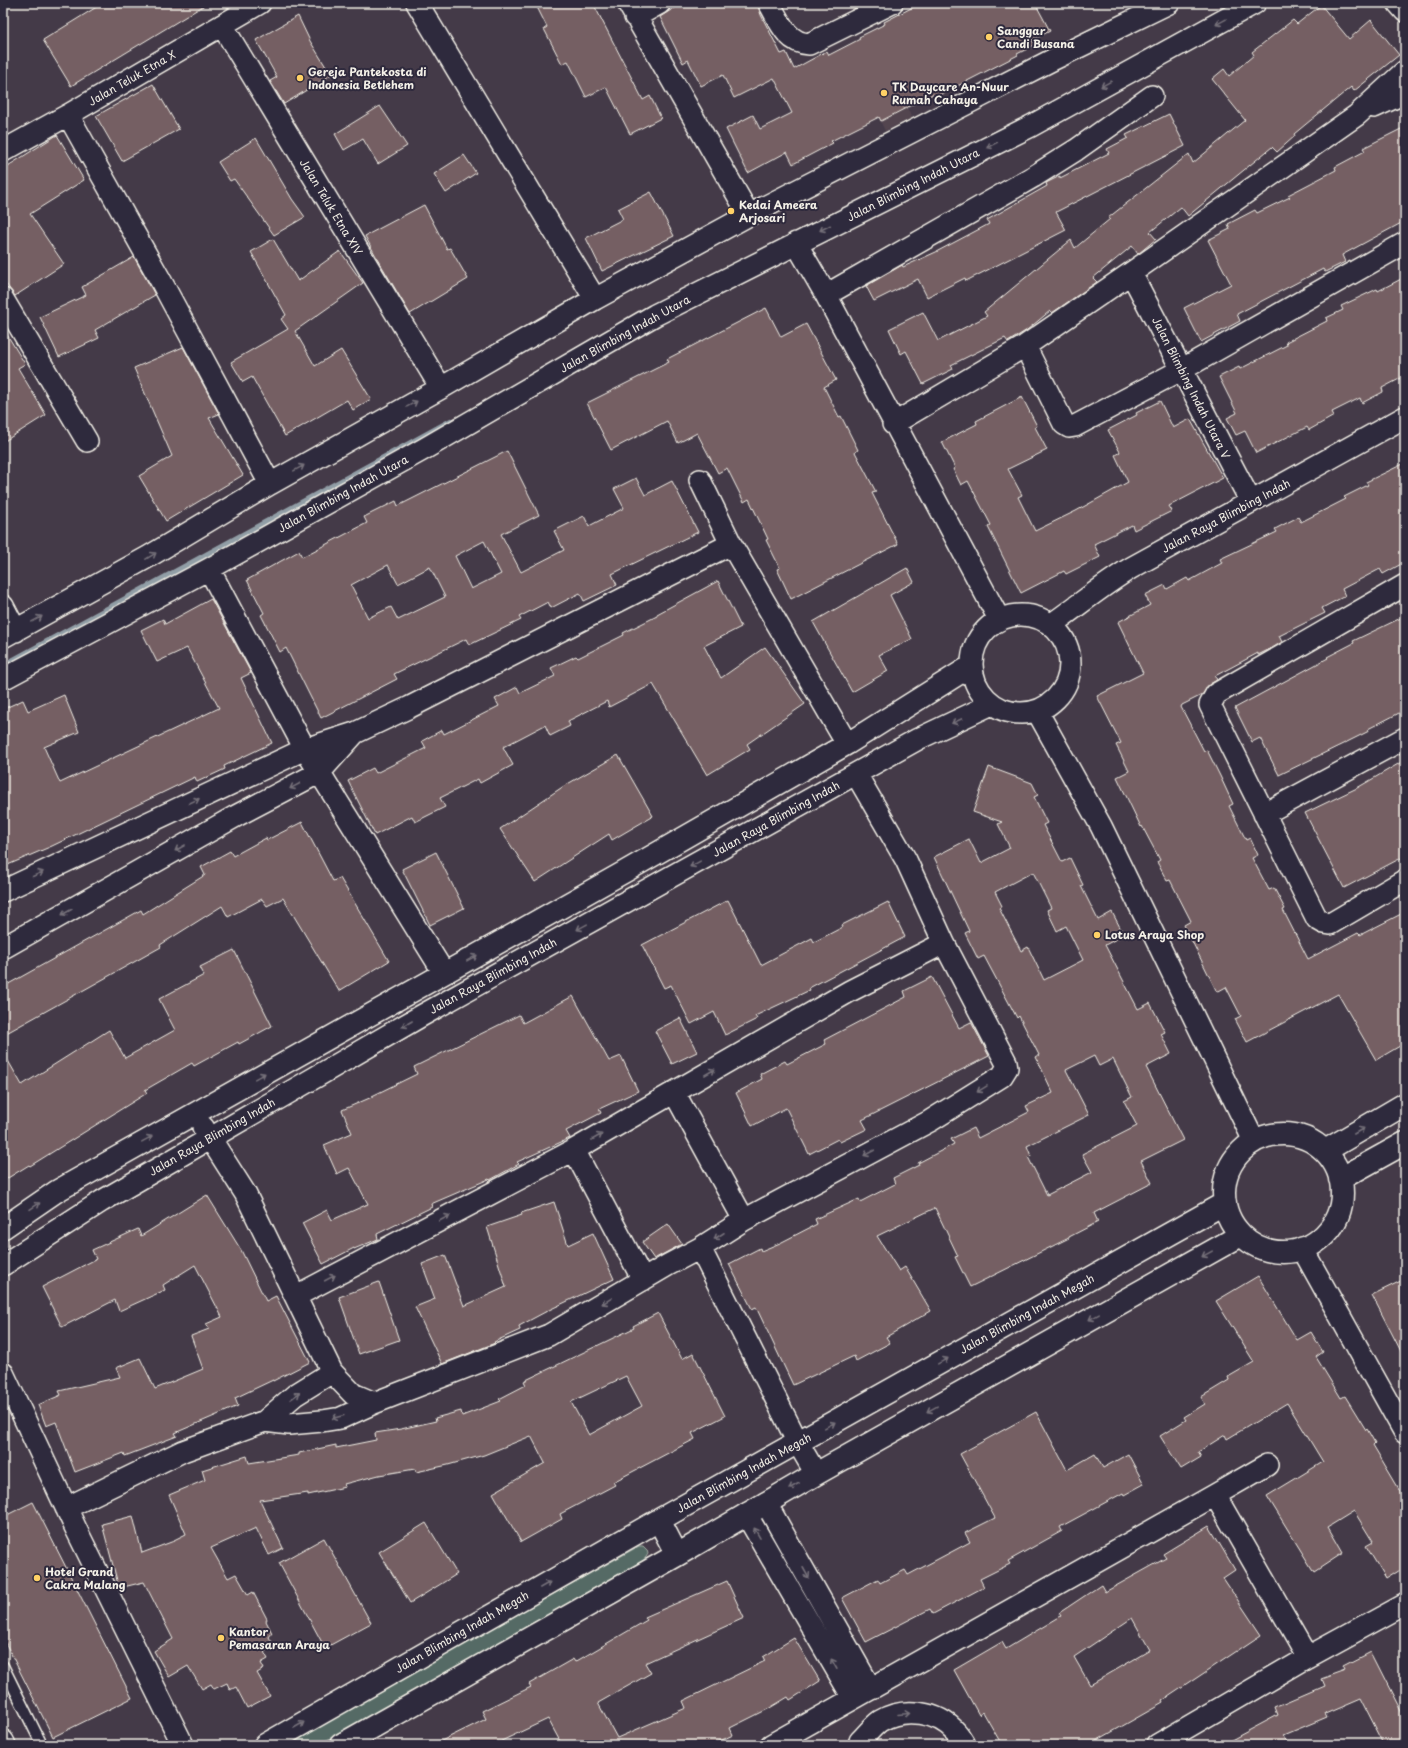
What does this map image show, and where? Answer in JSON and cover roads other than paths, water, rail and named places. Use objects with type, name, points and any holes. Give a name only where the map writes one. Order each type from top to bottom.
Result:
[{"type":"street","name":"Jalan Teluk Etna X","points":[[3,151],[68,115],[260,3]]},
{"type":"street","points":[[417,3],[595,298]]},
{"type":"street","points":[[660,3],[632,10],[750,215]]},
{"type":"street","points":[[769,3],[787,35],[801,44],[808,44],[892,3]]},
{"type":"street","points":[[3,606],[9,634],[148,557],[270,484],[595,298],[750,215],[1052,60],[1169,3]]},
{"type":"street","name":"Jalan Blimbing Indah Utara","points":[[3,679],[209,569],[424,449],[654,315],[1031,126],[1255,3]]},
{"type":"street","points":[[1398,3],[1405,11]]},
{"type":"street","name":"Jalan Teluk Etna XIV","points":[[222,24],[440,388]]},
{"type":"street","points":[[893,424],[1025,346],[1131,273],[1357,116],[1405,70]]},
{"type":"street","points":[[1357,116],[1405,93]]},
{"type":"street","points":[[826,295],[1034,177],[1076,150],[1152,96]]},
{"type":"street","points":[[68,115],[161,281],[270,484]]},
{"type":"street","points":[[796,243],[826,295],[893,424],[999,619]]},
{"type":"street","points":[[1025,346],[1064,424],[1071,427],[1091,418],[1181,370],[1405,243]]},
{"type":"street","name":"Jalan Blimbing Indah Utara V","points":[[1131,273],[1251,502]]},
{"type":"street","points":[[3,300],[86,442]]},
{"type":"street","name":"Jalan Raya Blimbing Indah","points":[[1052,624],[1084,602],[1110,581],[1131,568],[1405,417]]},
{"type":"street","points":[[700,480],[731,544],[847,744]]},
{"type":"street","points":[[3,891],[305,749],[355,733],[410,707],[731,544]]},
{"type":"street","points":[[209,569],[305,749],[444,973]]},
{"type":"street","points":[[1405,585],[1214,696],[1210,707],[1314,917],[1324,923],[1330,924],[1405,880]]},
{"type":"street","points":[[1017,614],[1035,615],[1052,624],[1068,645],[1071,672],[1059,696],[1037,711],[1022,714],[1006,711],[992,704],[981,693],[974,681],[971,666],[978,639],[999,619],[1017,614]]},
{"type":"street","points":[[3,1228],[57,1191],[194,1112],[633,867],[847,744],[971,666]]},
{"type":"street","name":"Jalan Raya Blimbing Indah","points":[[3,1265],[102,1201],[421,1016],[918,739],[992,704]]},
{"type":"street","points":[[1037,711],[1101,826],[1254,1141]]},
{"type":"street","points":[[3,948],[236,816],[320,772],[355,733]]},
{"type":"street","points":[[1264,814],[1405,738]]},
{"type":"street","points":[[265,1421],[289,1424],[341,1418],[374,1402],[549,1335],[700,1248],[744,1220],[930,1121],[1002,1076],[1007,1068],[1006,1062],[944,943],[906,860],[856,774]]},
{"type":"street","points":[[296,1296],[574,1150],[850,991],[944,943]]},
{"type":"street","points":[[674,1092],[744,1220]]},
{"type":"street","points":[[1325,1151],[1405,1104]]},
{"type":"street","points":[[194,1112],[245,1193],[332,1372],[353,1394],[374,1402]]},
{"type":"street","points":[[1272,1134],[1291,1134],[1310,1140],[1325,1151],[1336,1166],[1342,1185],[1341,1205],[1333,1224],[1320,1239],[1302,1248],[1286,1252],[1269,1250],[1254,1244],[1241,1235],[1232,1223],[1225,1202],[1224,1194],[1226,1178],[1232,1163],[1241,1151],[1254,1141],[1272,1134]]},
{"type":"street","points":[[1340,1179],[1405,1143]]},
{"type":"street","points":[[574,1150],[643,1280]]},
{"type":"street","name":"Jalan Blimbing Indah Megah","points":[[265,1745],[659,1520],[1225,1202]]},
{"type":"street","points":[[341,1745],[677,1555],[766,1502],[1241,1235]]},
{"type":"street","points":[[700,1248],[798,1443],[816,1474]]},
{"type":"street","points":[[1302,1248],[1405,1433]]},
{"type":"street","points":[[66,1508],[183,1451],[265,1421],[295,1395],[332,1372]]},
{"type":"street","points":[[3,1373],[66,1508],[184,1745]]},
{"type":"street","points":[[771,1745],[1267,1465]]},
{"type":"street","points":[[1216,1495],[1308,1657]]},
{"type":"street","points":[[766,1502],[862,1693]]},
{"type":"street","points":[[746,1514],[880,1722]]},
{"type":"street","points":[[659,1520],[677,1555]]},
{"type":"street","points":[[1156,1745],[1308,1657],[1405,1604]]},
{"type":"street","points":[[859,1745],[860,1741],[880,1722],[899,1714],[920,1713],[940,1719],[956,1732],[964,1745]]},
{"type":"street","points":[[3,1741],[5,1745]]},
{"type":"lane","points":[[3,1666],[42,1745]]},
{"type":"waterway","points":[[3,666],[451,421]]},
{"type":"place","name":"Sanggar Candi Busana","points":[[989,37]]},
{"type":"place","name":"Gereja Pantekosta di Indonesia Betlehem","points":[[300,78]]},
{"type":"place","name":"TK Daycare An-Nuur Rumah Cahaya","points":[[884,93]]},
{"type":"place","name":"Kedai Ameera Arjosari","points":[[731,211]]},
{"type":"place","name":"Lotus Araya Shop","points":[[1097,935]]},
{"type":"place","name":"Hotel Grand Cakra Malang","points":[[37,1578]]},
{"type":"place","name":"Kantor Pemasaran Araya","points":[[221,1638]]}]
